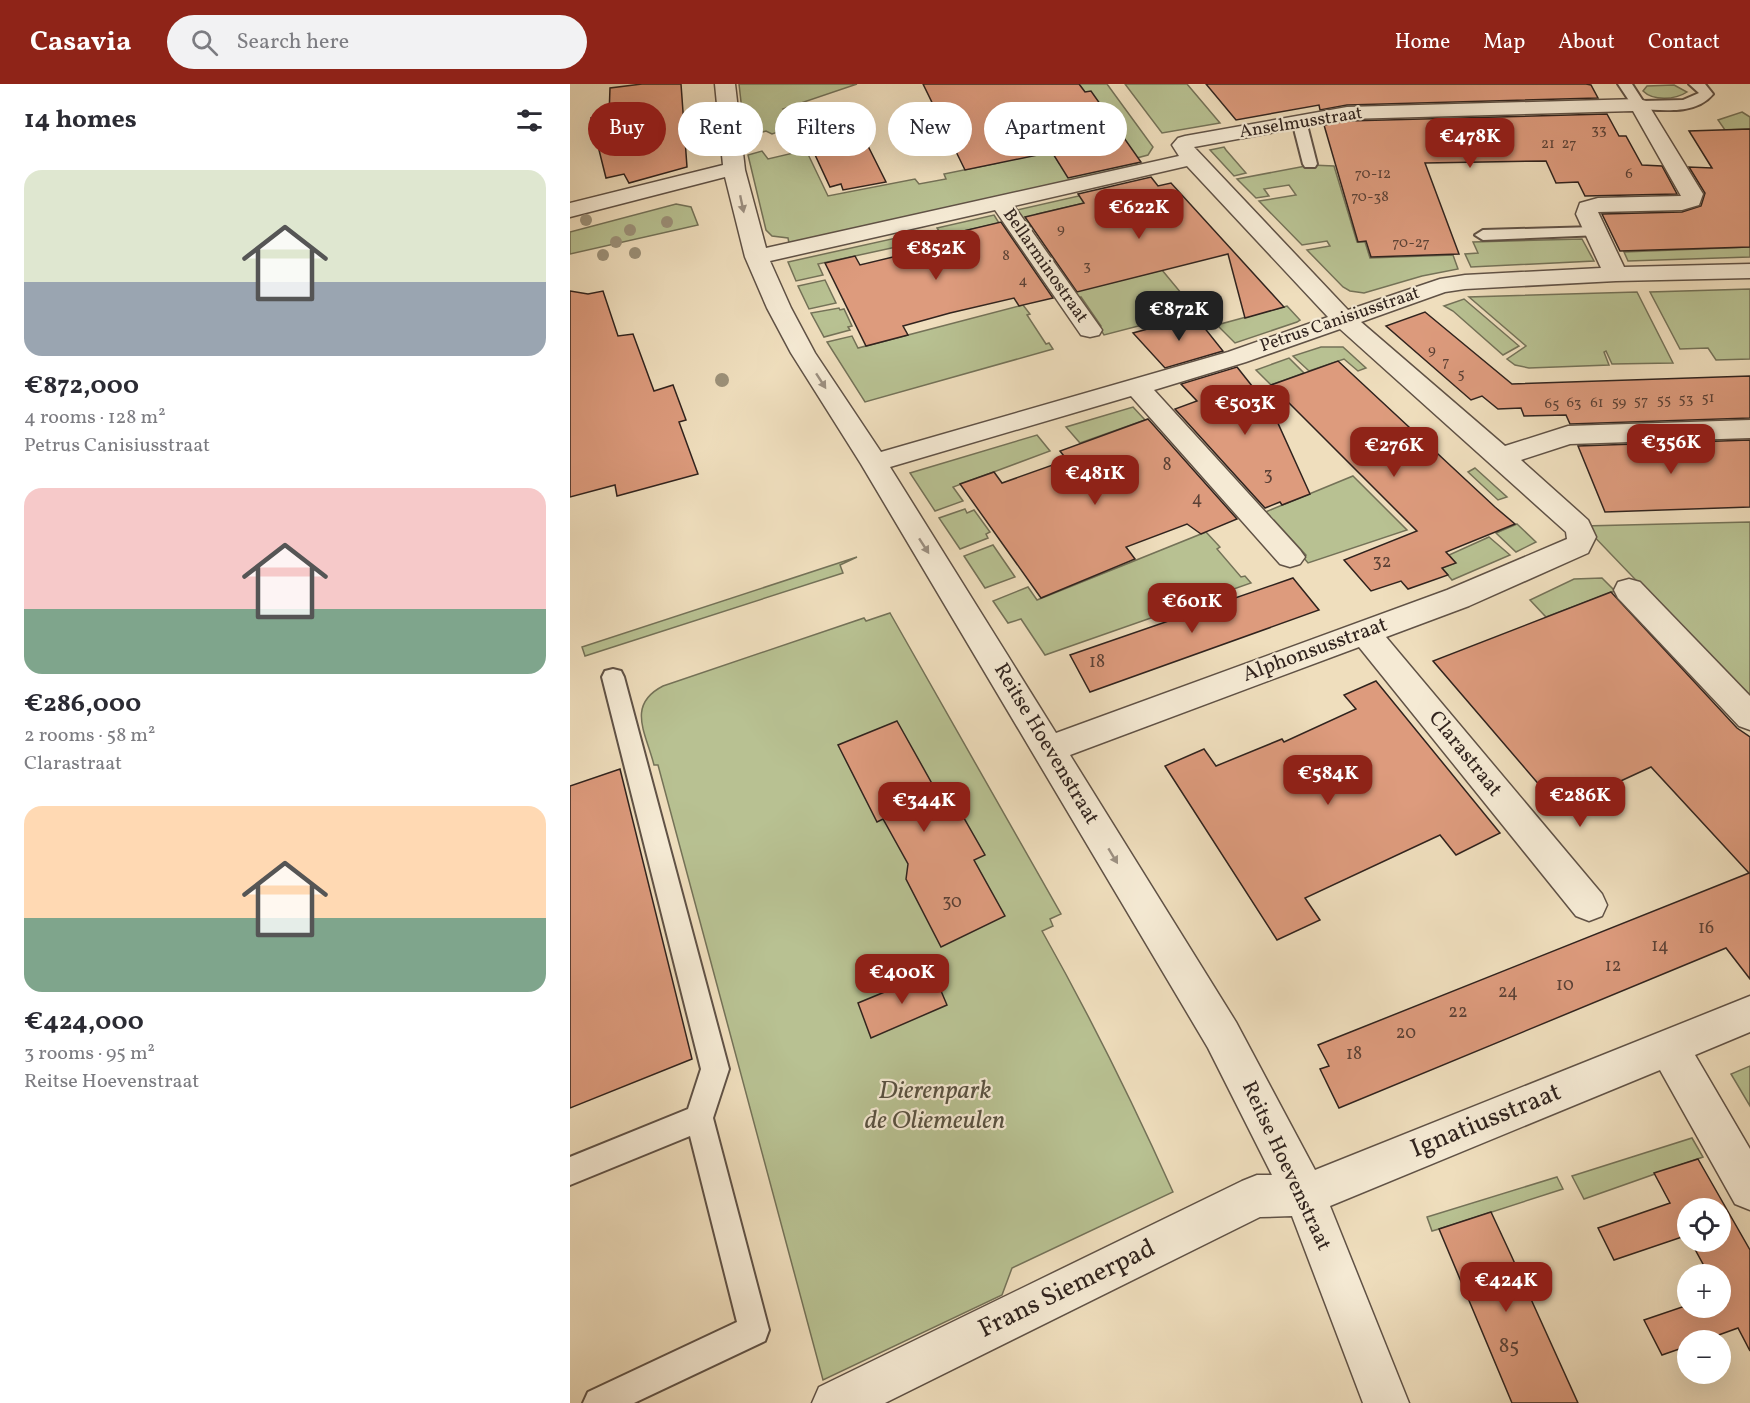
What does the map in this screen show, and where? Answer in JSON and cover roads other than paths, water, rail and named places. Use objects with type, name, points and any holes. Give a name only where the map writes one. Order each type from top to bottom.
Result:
[{"type":"street","name":"Reitse Hoevenstraat","points":[[725,84],[734,170],[757,257],[803,353],[874,463],[1222,1035],[1305,1195],[1386,1403]]},
{"type":"street","points":[[1616,274],[1587,214],[1588,208],[1598,205],[1682,203],[1691,200],[1692,194],[1639,105]]},
{"type":"street","name":"Anselmusstraat","points":[[757,257],[1000,202],[1187,152],[1190,141],[1347,112],[1639,105]]},
{"type":"street","points":[[1187,152],[1342,318],[1501,457],[1568,435],[1750,429]]},
{"type":"street","points":[[570,210],[715,172],[734,170]]},
{"type":"street","name":"Bellarminostraat","points":[[1000,202],[1090,330]]},
{"type":"street","name":"Petrus Canisiusstraat","points":[[874,463],[1237,357],[1342,318],[1440,286],[1466,282],[1616,274],[1750,271]]},
{"type":"street","points":[[1136,386],[1290,557]]},
{"type":"street","name":"Alphonsusstraat","points":[[1049,749],[1458,598],[1578,546],[1582,537],[1578,528],[1501,457]]},
{"type":"street","points":[[1629,590],[1750,717]]},
{"type":"street","name":"Clarastraat","points":[[1364,632],[1588,905]]},
{"type":"street","name":"Ignatiusstraat","points":[[1305,1195],[1750,1014]]},
{"type":"street","points":[[1668,1047],[1750,1189]]},
{"type":"street","name":"Frans Siemerpad","points":[[834,1403],[1257,1196],[1305,1195]]},
{"type":"lane","points":[[1625,84],[1639,105],[1683,104],[1702,99],[1706,94],[1704,89],[1696,84]]},
{"type":"lane","points":[[1299,121],[1310,164]]},
{"type":"lane","points":[[1483,235],[1595,232]]},
{"type":"lane","points":[[599,1403],[754,1330],[699,1118],[715,1069],[613,677]]},
{"type":"lane","points":[[570,1171],[699,1118]]},
{"type":"park label","name":"Dierenpark de Oliemeulen","points":[[935,1106]]}]
